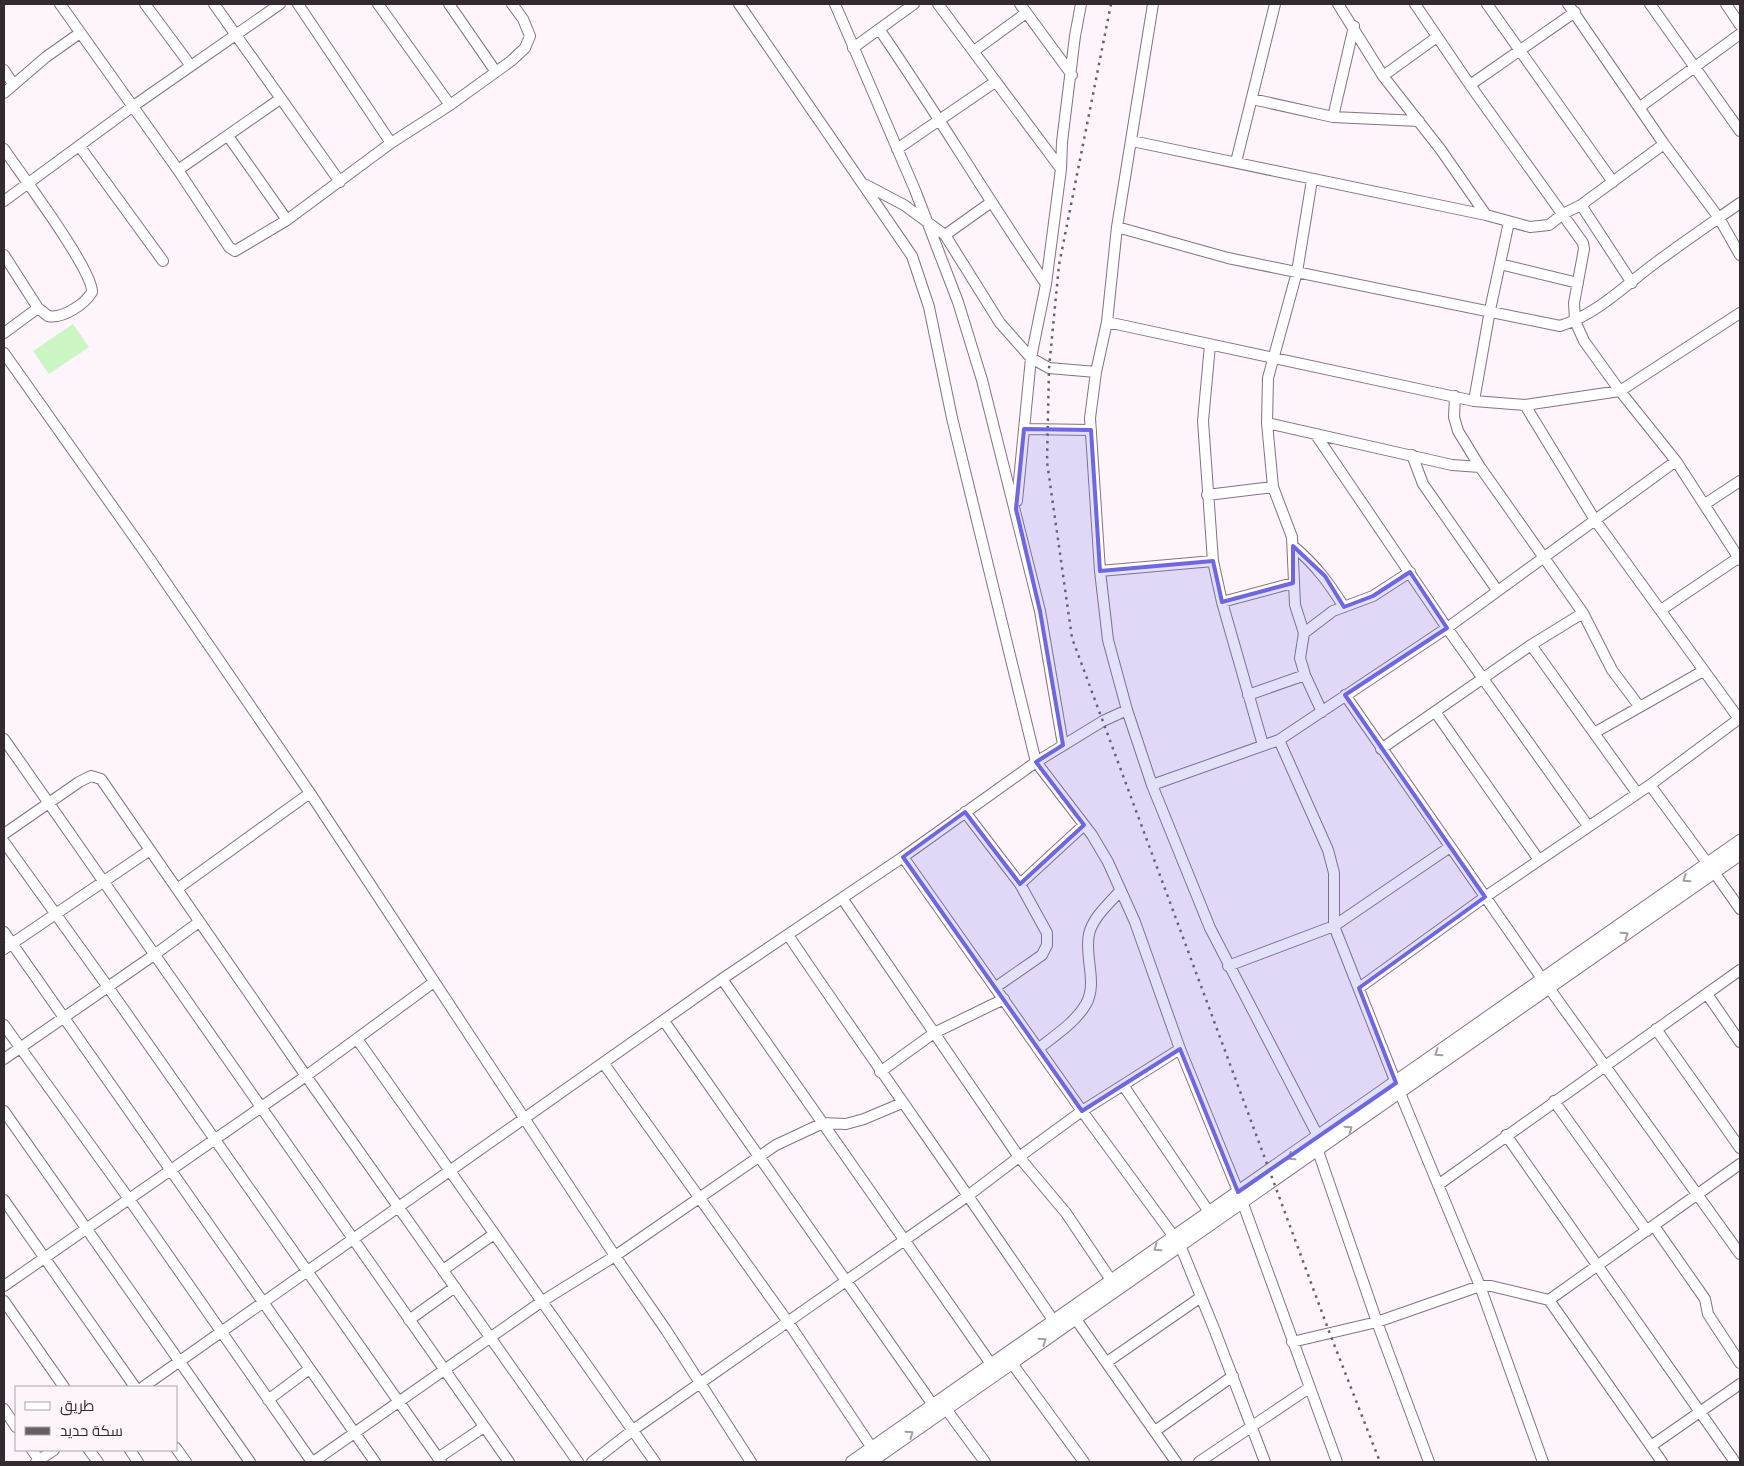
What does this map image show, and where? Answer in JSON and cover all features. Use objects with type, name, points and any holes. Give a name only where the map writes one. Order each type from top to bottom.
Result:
[{"type":"main road","points":[[870,1462],[1075,1318],[1319,1138],[1398,1088],[1711,868],[1740,842]]},
{"type":"main road","points":[[1711,868],[1740,854]]},
{"type":"main road","points":[[852,1462],[881,1455],[933,1405],[1111,1280],[1177,1241],[1209,1212],[1240,1197],[1318,1151],[1398,1088]]},
{"type":"street","points":[[60,4],[233,251],[240,250],[287,220],[391,143],[450,106],[525,48],[530,36],[523,19],[512,4]]},
{"type":"street","points":[[214,4],[340,182]]},
{"type":"street","points":[[4,201],[132,107],[280,4]]},
{"type":"street","points":[[298,4],[391,143]]},
{"type":"street","points":[[378,4],[450,106]]},
{"type":"street","points":[[449,4],[496,72]]},
{"type":"street","points":[[739,4],[912,256],[924,288],[952,418],[1036,762],[1084,825],[1108,862],[1142,940],[1180,1049],[1240,1197],[1337,1462]]},
{"type":"street","points":[[835,4],[929,225],[958,302],[982,380],[1040,610],[1063,745]]},
{"type":"street","points":[[853,48],[914,4]]},
{"type":"street","points":[[938,4],[1061,169]]},
{"type":"street","points":[[1020,4],[1072,74]]},
{"type":"street","points":[[1016,509],[1031,358],[1046,284],[1061,169],[1062,142],[1072,74],[1075,36],[1081,4]]},
{"type":"street","points":[[1153,4],[1117,227],[1107,322],[1096,372],[1090,418],[1100,571],[1108,640],[1127,710],[1152,785],[1210,928],[1228,966],[1319,1138]]},
{"type":"street","points":[[1236,162],[1275,4]]},
{"type":"street","points":[[1338,4],[1354,26],[1383,76],[1419,121],[1486,215]]},
{"type":"street","points":[[1415,4],[1470,85],[1583,243],[1584,249],[1574,303],[1575,321],[1584,341],[1620,391],[1676,461],[1739,559],[1662,610]]},
{"type":"street","points":[[1487,4],[1613,182]]},
{"type":"street","points":[[1650,4],[1740,131]]},
{"type":"street","points":[[1726,4],[1740,25]]},
{"type":"street","points":[[148,5],[191,66]]},
{"type":"street","points":[[1470,85],[1520,50],[1572,8],[1664,144],[1719,218],[1740,254]]},
{"type":"street","points":[[974,51],[1026,13]]},
{"type":"street","points":[[1333,117],[1354,26]]},
{"type":"street","points":[[879,30],[942,120],[990,203],[1046,284]]},
{"type":"street","points":[[4,93],[80,33]]},
{"type":"street","points":[[1640,107],[1740,34]]},
{"type":"street","points":[[1383,76],[1438,37]]},
{"type":"street","points":[[4,70],[13,84]]},
{"type":"street","points":[[897,149],[995,82]]},
{"type":"street","points":[[178,170],[280,99]]},
{"type":"street","points":[[1252,99],[1333,117],[1419,121]]},
{"type":"street","points":[[228,136],[287,220]]},
{"type":"street","points":[[1132,141],[1486,215],[1530,227],[1544,227],[1581,205],[1664,144]]},
{"type":"street","points":[[80,147],[163,262]]},
{"type":"street","points":[[4,149],[74,252],[92,286],[92,292],[83,302],[60,316],[48,316],[38,308],[5,261]]},
{"type":"street","points":[[1312,180],[1296,272],[1268,378],[1267,424],[1273,486],[1285,516],[1293,546],[1295,605],[1304,633],[1300,651],[1305,675],[1322,712]]},
{"type":"street","points":[[865,185],[904,205],[929,225],[946,235],[1000,323],[1031,358],[1049,368],[1096,372]]},
{"type":"street","points":[[946,235],[990,203]]},
{"type":"street","points":[[1117,227],[1228,258],[1490,310],[1560,326],[1575,321],[1632,283],[1656,262],[1740,203]]},
{"type":"street","points":[[1581,205],[1632,283]]},
{"type":"street","points":[[1474,401],[1490,310],[1509,222]]},
{"type":"street","points":[[1500,264],[1578,283]]},
{"type":"street","points":[[4,333],[38,308]]},
{"type":"street","points":[[1107,322],[1474,401],[1525,405],[1620,391],[1740,314]]},
{"type":"street","points":[[1210,345],[1203,421],[1213,561],[1222,602],[1263,745]]},
{"type":"street","points":[[5,357],[149,558],[310,793],[751,1462]]},
{"type":"street","points":[[1455,396],[1455,425],[1480,467],[1583,613],[1612,670],[1639,706]]},
{"type":"street","points":[[1359,988],[1485,896],[1650,785],[1740,719],[1595,520],[1525,405]]},
{"type":"street","points":[[1267,424],[1452,465],[1480,467]]},
{"type":"street","points":[[1024,429],[1091,430]]},
{"type":"street","points":[[1316,435],[1447,628],[1588,826]]},
{"type":"street","points":[[1412,455],[1423,484],[1497,590]]},
{"type":"street","points":[[1152,785],[1279,740],[1447,628],[1676,461]]},
{"type":"street","points":[[1705,504],[1740,481]]},
{"type":"street","points":[[1207,495],[1273,486]]},
{"type":"street","points":[[1293,546],[1313,562],[1325,576],[1344,607]]},
{"type":"street","points":[[1100,571],[1213,561]]},
{"type":"street","points":[[1304,633],[1333,611],[1373,596],[1410,572]]},
{"type":"street","points":[[1222,602],[1293,583]]},
{"type":"street","points":[[1382,749],[1531,645],[1583,613]]},
{"type":"street","points":[[1531,645],[1637,793]]},
{"type":"street","points":[[1594,732],[1703,670]]},
{"type":"street","points":[[1248,695],[1305,675]]},
{"type":"street","points":[[1345,695],[1546,984],[1740,1254]]},
{"type":"street","points":[[144,1386],[526,1120],[722,979],[903,857],[1036,762],[1103,720],[1127,710]]},
{"type":"street","points":[[1436,712],[1539,860]]},
{"type":"street","points":[[4,739],[509,1462]]},
{"type":"street","points":[[1279,740],[1328,850],[1334,873],[1334,926],[1398,1088],[1480,1286],[1543,1462]]},
{"type":"street","points":[[4,834],[91,776],[101,779],[306,1076],[578,1462]]},
{"type":"street","points":[[1650,785],[1740,909]]},
{"type":"street","points":[[177,889],[310,793]]},
{"type":"street","points":[[966,812],[1020,884],[1046,927],[1047,944],[1038,959],[996,987]]},
{"type":"street","points":[[1020,884],[1084,825]]},
{"type":"street","points":[[4,842],[108,987],[439,1460],[484,1427]]},
{"type":"street","points":[[1228,966],[1334,926],[1450,847]]},
{"type":"street","points":[[8,946],[150,850]]},
{"type":"street","points":[[903,857],[1082,1111],[1177,1241],[1233,1376],[1265,1462]]},
{"type":"street","points":[[1038,1049],[1071,1021],[1087,1002],[1091,978],[1089,934],[1096,918],[1120,891]]},
{"type":"street","points":[[842,898],[1019,1156],[1066,1213],[1111,1280]]},
{"type":"street","points":[[4,1059],[154,956],[199,922]]},
{"type":"street","points":[[4,932],[8,946],[63,1017],[265,1302],[308,1370],[375,1462]]},
{"type":"street","points":[[788,935],[880,1072],[969,1196],[1053,1320]]},
{"type":"street","points":[[1438,1185],[1740,970]]},
{"type":"street","points":[[722,979],[991,1364]]},
{"type":"street","points":[[4,1286],[213,1138],[306,1076],[434,982]]},
{"type":"street","points":[[1707,994],[1740,1042]]},
{"type":"street","points":[[880,1072],[934,1033],[1004,999]]},
{"type":"street","points":[[664,1021],[933,1405]]},
{"type":"street","points":[[4,1025],[129,1199],[220,1332],[313,1462],[541,1302],[615,1256],[788,1138],[822,1123],[855,1121],[902,1103]]},
{"type":"street","points":[[1656,1029],[1740,1148]]},
{"type":"street","points":[[357,1039],[655,1462]]},
{"type":"street","points":[[592,1462],[632,1430],[701,1384],[969,1196],[1019,1156],[1082,1111],[1180,1049]]},
{"type":"street","points":[[604,1064],[881,1455]]},
{"type":"street","points":[[1123,1085],[1209,1212]]},
{"type":"street","points":[[1554,1101],[1705,1299],[1708,1314],[1740,1363]]},
{"type":"street","points":[[4,1111],[250,1462]]},
{"type":"street","points":[[1506,1135],[1735,1462]]},
{"type":"street","points":[[1318,1151],[1377,1322],[1429,1462]]},
{"type":"street","points":[[1549,1300],[1740,1164]]},
{"type":"street","points":[[4,1200],[134,1386]]},
{"type":"street","points":[[443,1270],[494,1234]]},
{"type":"street","points":[[1292,1342],[1377,1322],[1480,1286],[1491,1286],[1549,1300],[1662,1462]]},
{"type":"street","points":[[409,1320],[455,1287]]},
{"type":"street","points":[[1106,1362],[1201,1297]]},
{"type":"street","points":[[4,1301],[63,1386]]},
{"type":"street","points":[[1075,1318],[1176,1462]]},
{"type":"street","points":[[1011,1362],[1084,1462]]},
{"type":"street","points":[[268,1400],[308,1370]]},
{"type":"street","points":[[1155,1431],[1233,1376]]},
{"type":"street","points":[[1651,1446],[1740,1384]]},
{"type":"street","points":[[1199,1462],[1309,1388]]},
{"type":"street","points":[[4,1409],[15,1426]]},
{"type":"street","points":[[946,1409],[985,1462]]},
{"type":"street","points":[[33,1451],[39,1462],[53,1451]]},
{"type":"street","points":[[90,1451],[98,1462]]},
{"type":"street","points":[[131,1451],[138,1462]]},
{"type":"street","points":[[178,1451],[186,1462]]},
{"type":"highlighted area","points":[[1024,429],[1091,430],[1100,571],[1213,561],[1222,602],[1293,583],[1293,546],[1325,576],[1344,607],[1373,596],[1410,572],[1447,628],[1345,695],[1485,897],[1359,988],[1396,1083],[1238,1192],[1180,1049],[1082,1111],[903,857],[965,812],[1020,884],[1084,825],[1036,762],[1063,745],[1040,611],[1016,509]]},
{"type":"green space","points":[[73,324],[89,347],[49,374],[33,351]]},
{"type":"railway","points":[[1111,4],[1059,265],[1049,368],[1047,462],[1072,638],[1330,1334],[1380,1462]]}]
